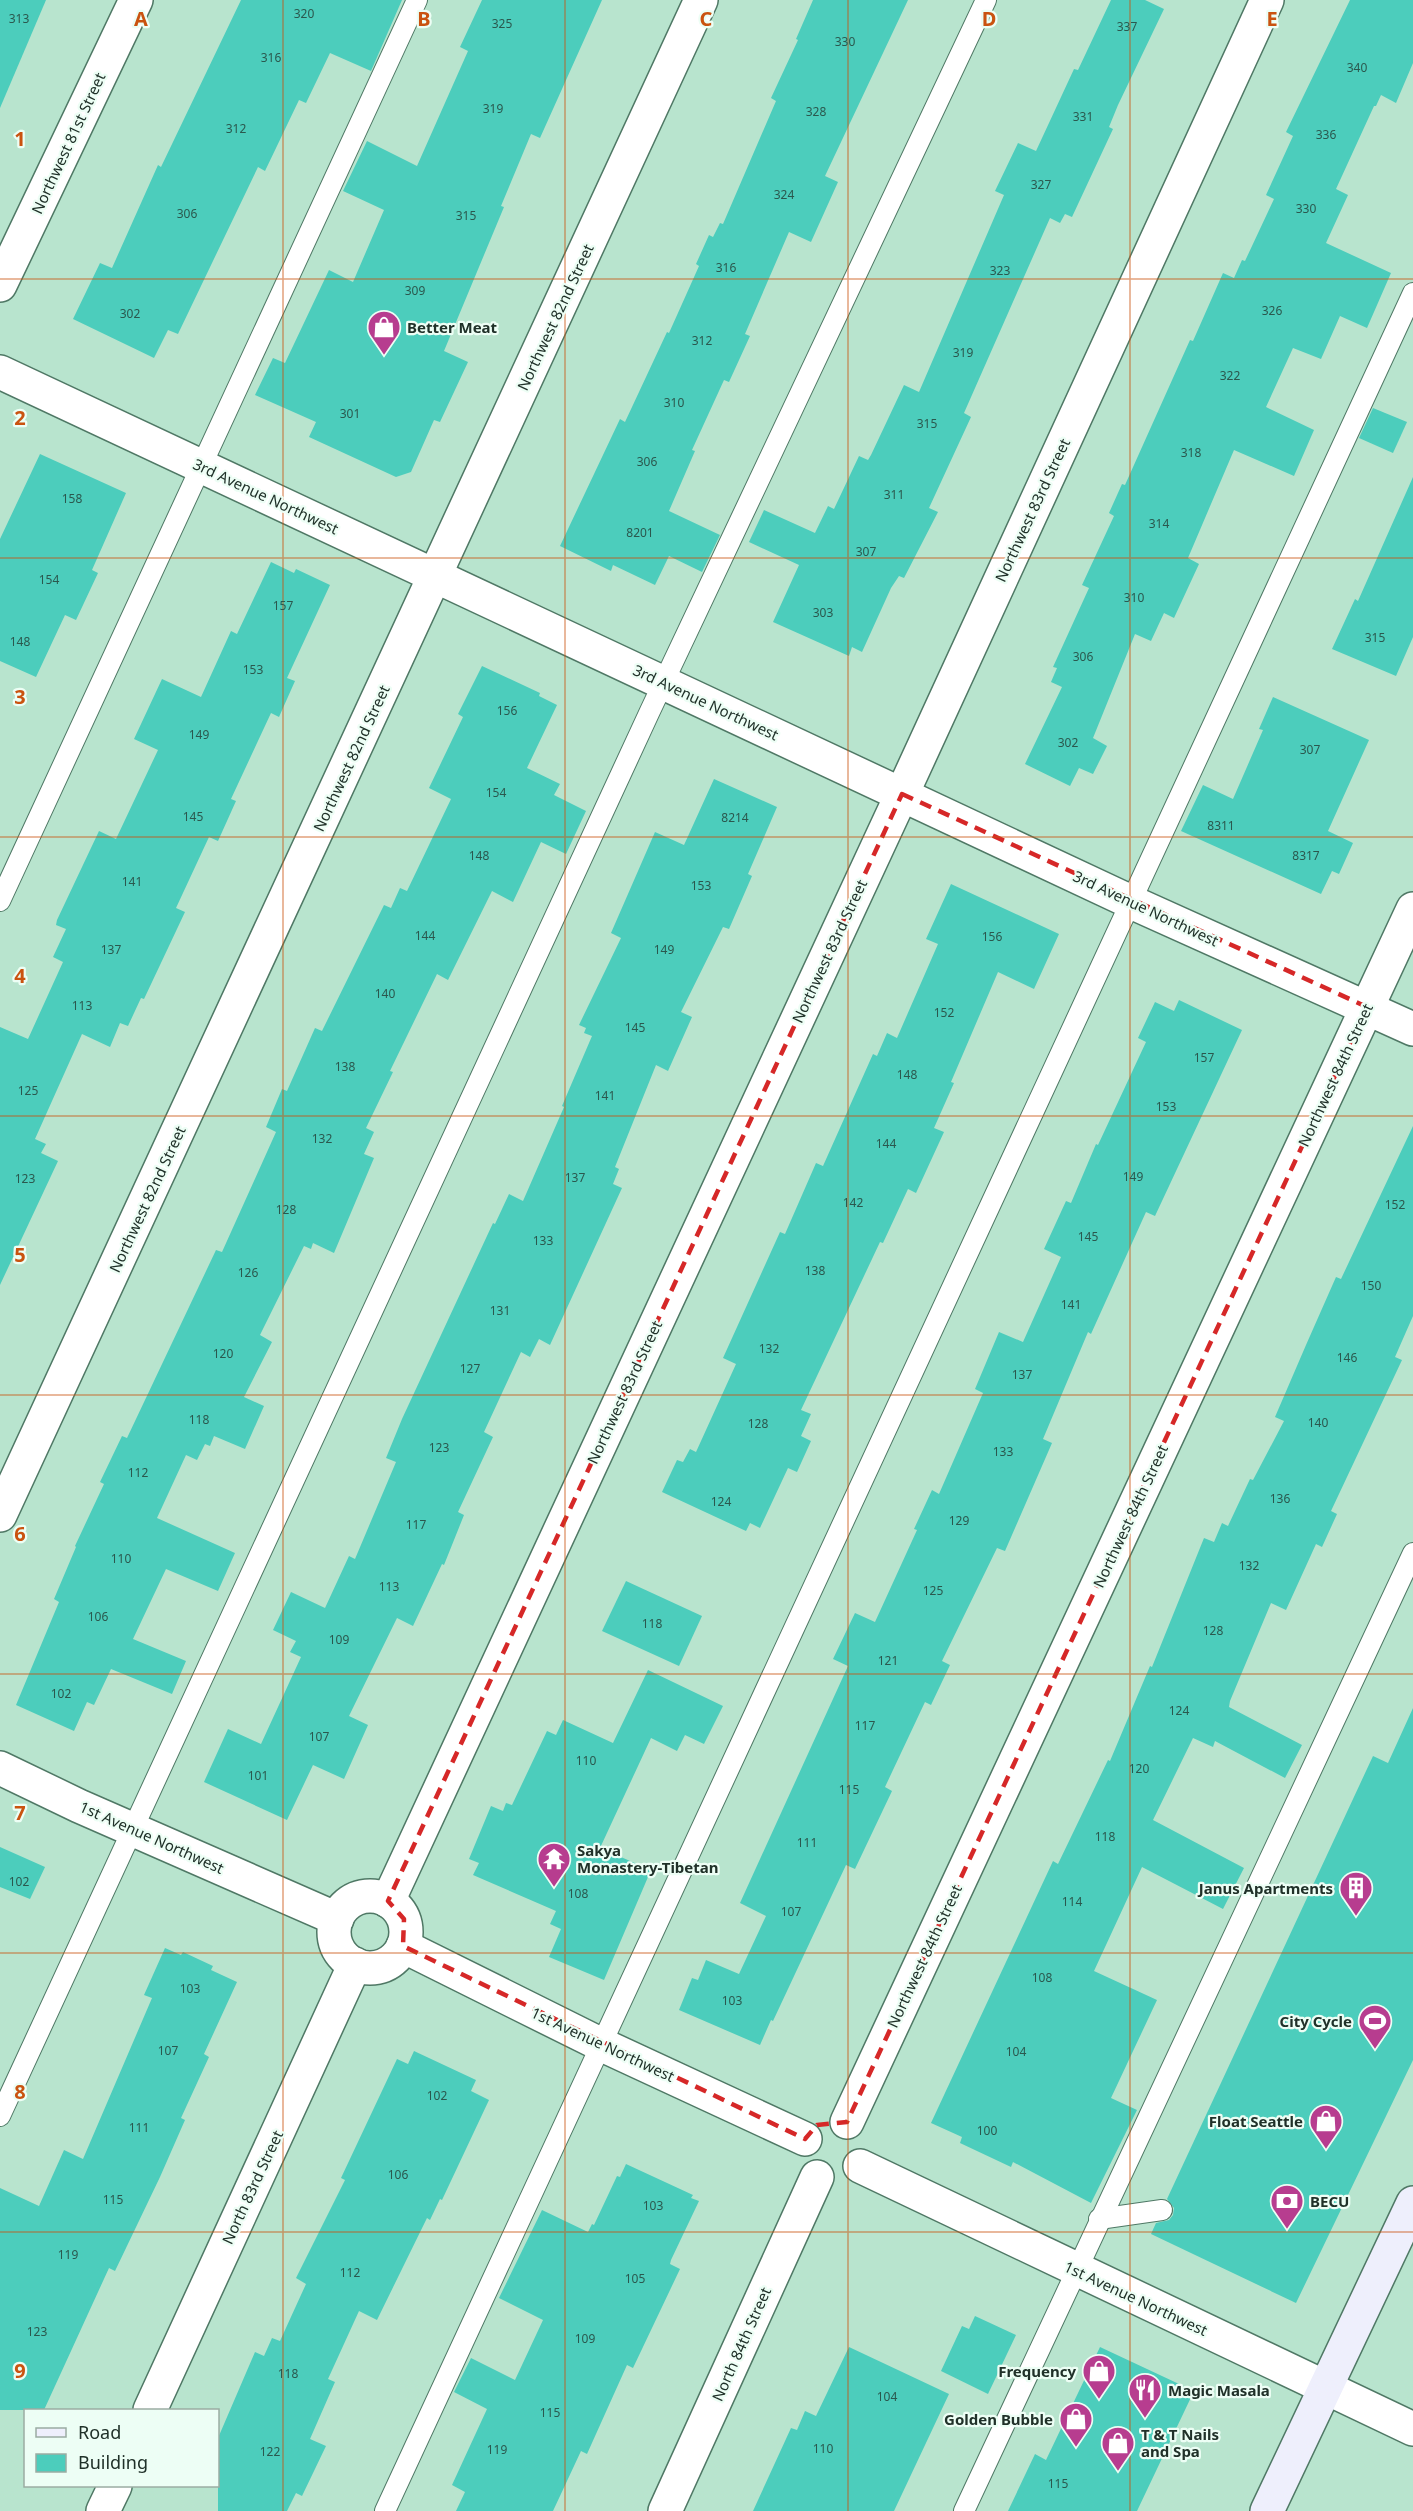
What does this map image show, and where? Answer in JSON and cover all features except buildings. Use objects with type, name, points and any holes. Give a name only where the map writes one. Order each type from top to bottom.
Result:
[{"type":"main road","points":[[1267,2511],[1413,2202]]},
{"type":"street","name":"Northwest 81st Street","points":[[0,285],[136,0]]},
{"type":"street","name":"Northwest 82nd Street","points":[[0,1515],[701,0]]},
{"type":"street","name":"Northwest 83rd Street","points":[[388,1901],[902,794],[1267,0]]},
{"type":"street","name":"3rd Avenue Northwest","points":[[0,372],[1131,902],[1413,1029]]},
{"type":"street","name":"Northwest 84th Street","points":[[846,2122],[1413,909]]},
{"type":"street","name":"1st Avenue Northwest","points":[[0,1768],[337,1919]]},
{"type":"street","points":[[364,1896],[388,1901],[398,1909],[404,1919],[406,1930],[403,1946],[392,1961],[382,1966],[371,1968],[355,1964],[341,1953],[336,1942],[334,1931],[337,1919],[353,1900],[364,1896]]},
{"type":"street","name":"1st Avenue Northwest","points":[[403,1946],[600,2044],[805,2139]]},
{"type":"street","name":"North 83rd Street","points":[[150,2409],[355,1964]]},
{"type":"street","points":[[837,2120],[846,2122],[855,2128],[861,2137],[864,2157],[860,2166],[846,2179],[826,2181],[817,2177],[805,2162],[802,2151],[805,2139],[808,2132],[817,2124],[837,2120]]},
{"type":"street","name":"1st Avenue Northwest","points":[[860,2166],[1413,2429]]},
{"type":"street","name":"North 84th Street","points":[[665,2511],[817,2177]]},
{"type":"street","points":[[104,2511],[115,2487]]},
{"type":"lane","points":[[0,901],[417,0]]},
{"type":"lane","points":[[0,2116],[663,682],[986,0]]},
{"type":"lane","points":[[385,2511],[1413,293]]},
{"type":"lane","points":[[964,2511],[1099,2219],[1413,1554]]},
{"type":"lane","points":[[1099,2219],[1162,2210]]},
{"type":"highlighted area","points":[[902,794],[1367,1007],[847,2122],[817,2125],[805,2139],[403,1946],[404,1919],[388,1901]]},
{"type":"place","name":"Better Meat","points":[[384,356]]},
{"type":"place","name":"Sakya Monastery-Tibetan","points":[[554,1888]]},
{"type":"place","name":"Janus Apartments","points":[[1356,1917]]},
{"type":"place","name":"City Cycle","points":[[1375,2050]]},
{"type":"place","name":"Float Seattle","points":[[1326,2150]]},
{"type":"place","name":"BECU","points":[[1287,2230]]},
{"type":"place","name":"Frequency","points":[[1099,2400]]},
{"type":"place","name":"Magic Masala","points":[[1145,2419]]},
{"type":"place","name":"Golden Bubble","points":[[1076,2448]]},
{"type":"place","name":"T & T Nails and Spa","points":[[1118,2472]]}]
